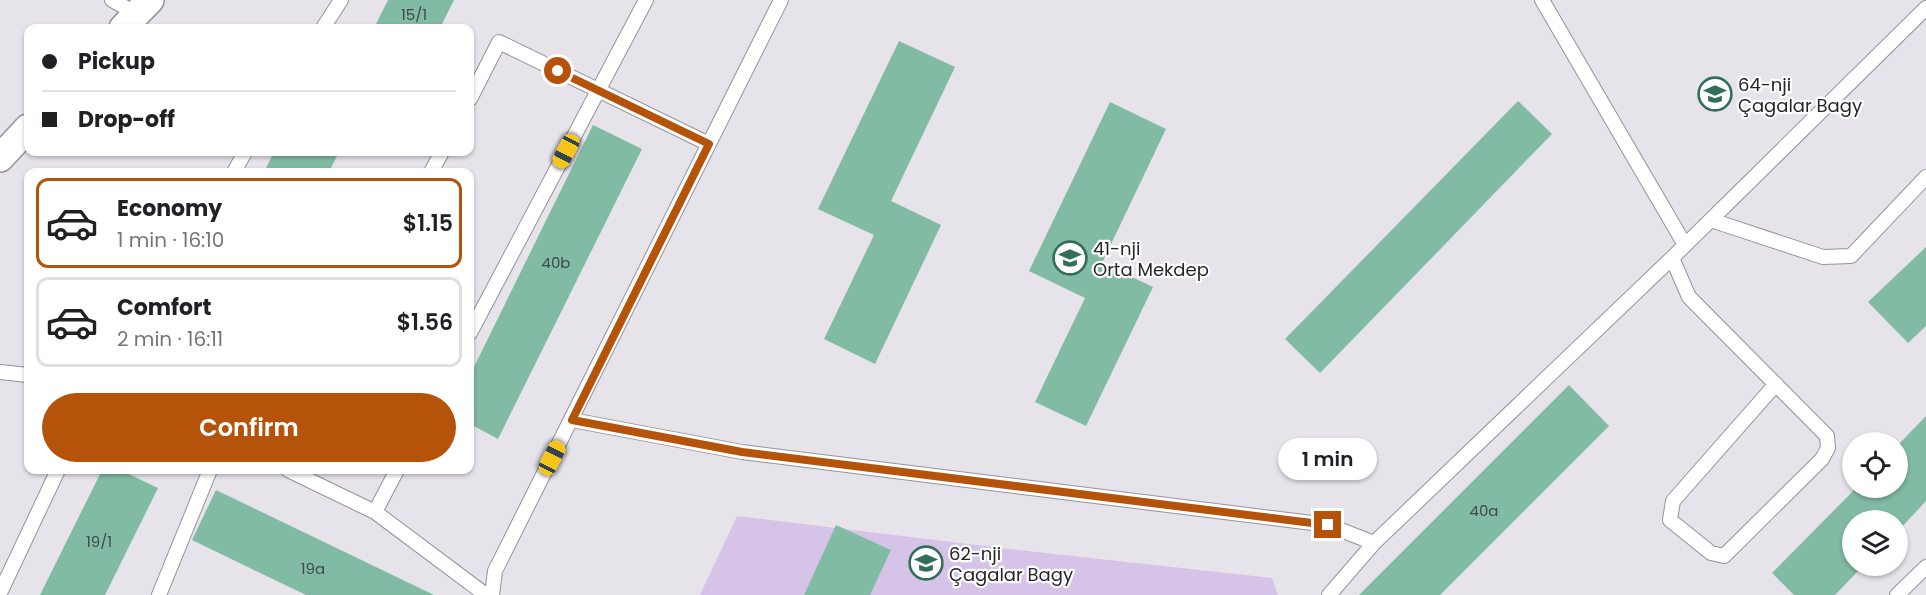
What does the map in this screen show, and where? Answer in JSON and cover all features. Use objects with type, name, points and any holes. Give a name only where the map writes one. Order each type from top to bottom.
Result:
[{"type":"street","points":[[0,158],[24,132]]},
{"type":"lane","points":[[112,0],[137,14]]},
{"type":"lane","points":[[326,24],[341,0]]},
{"type":"lane","points":[[474,325],[646,0]]},
{"type":"lane","points":[[492,595],[495,571],[781,0]]},
{"type":"lane","points":[[1542,0],[1685,245]]},
{"type":"lane","points":[[1329,595],[1374,543],[1672,258],[1926,8]]},
{"type":"lane","points":[[474,91],[499,42],[709,144]]},
{"type":"lane","points":[[1711,220],[1823,257],[1851,255],[1926,177]]},
{"type":"lane","points":[[1672,258],[1689,297],[1776,384],[1827,436],[1828,448],[1822,459],[1724,555],[1712,554],[1671,520],[1673,501],[1776,384]]},
{"type":"lane","points":[[0,372],[24,375]]},
{"type":"lane","points":[[572,420],[742,452],[1328,525],[1374,543]]},
{"type":"lane","points":[[0,593],[56,474]]},
{"type":"lane","points":[[159,595],[208,474]]},
{"type":"lane","points":[[296,474],[375,512],[486,595]]},
{"type":"lane","points":[[375,512],[395,474]]},
{"type":"lane","points":[[1897,595],[1926,567]]},
{"type":"shaded area","name":"62-nji Çagalar Bagy","points":[[737,516],[1272,578],[1278,595],[700,595]]},
{"type":"building","points":[[388,0],[454,0],[442,24],[376,24]]},
{"type":"building","points":[[899,41],[955,67],[891,201],[941,225],[875,364],[824,339],[874,235],[818,209]]},
{"type":"building","points":[[1518,101],[1552,134],[1320,373],[1285,339]]},
{"type":"building","points":[[1110,102],[1166,129],[1102,263],[1153,287],[1086,426],[1035,402],[1085,298],[1029,271]]},
{"type":"building","points":[[593,125],[642,149],[498,439],[474,426],[474,367]]},
{"type":"building","points":[[272,156],[337,156],[331,168],[266,168]]},
{"type":"building","points":[[1926,247],[1926,326],[1908,343],[1868,302]]},
{"type":"building","points":[[1569,385],[1609,426],[1440,595],[1359,595]]},
{"type":"building","points":[[1926,416],[1926,501],[1908,520],[1908,510],[1842,510],[1842,576],[1853,576],[1835,595],[1794,595],[1772,573],[1846,498],[1908,498],[1908,435]]},
{"type":"building","points":[[100,474],[128,474],[158,488],[105,595],[40,595]]},
{"type":"building","points":[[216,490],[434,595],[306,595],[192,540]]},
{"type":"building","points":[[836,525],[891,550],[870,595],[804,595]]},
{"type":"place","name":"64-nji Çagalar Bagy","points":[[1715,94]]},
{"type":"place","name":"41-nji Orta Mekdep","points":[[1070,258]]},
{"type":"place","name":"62-nji Çagalar Bagy","points":[[926,563]]},
{"type":"route","points":[[558,71],[709,144],[572,420],[742,452],[1328,525]]}]
